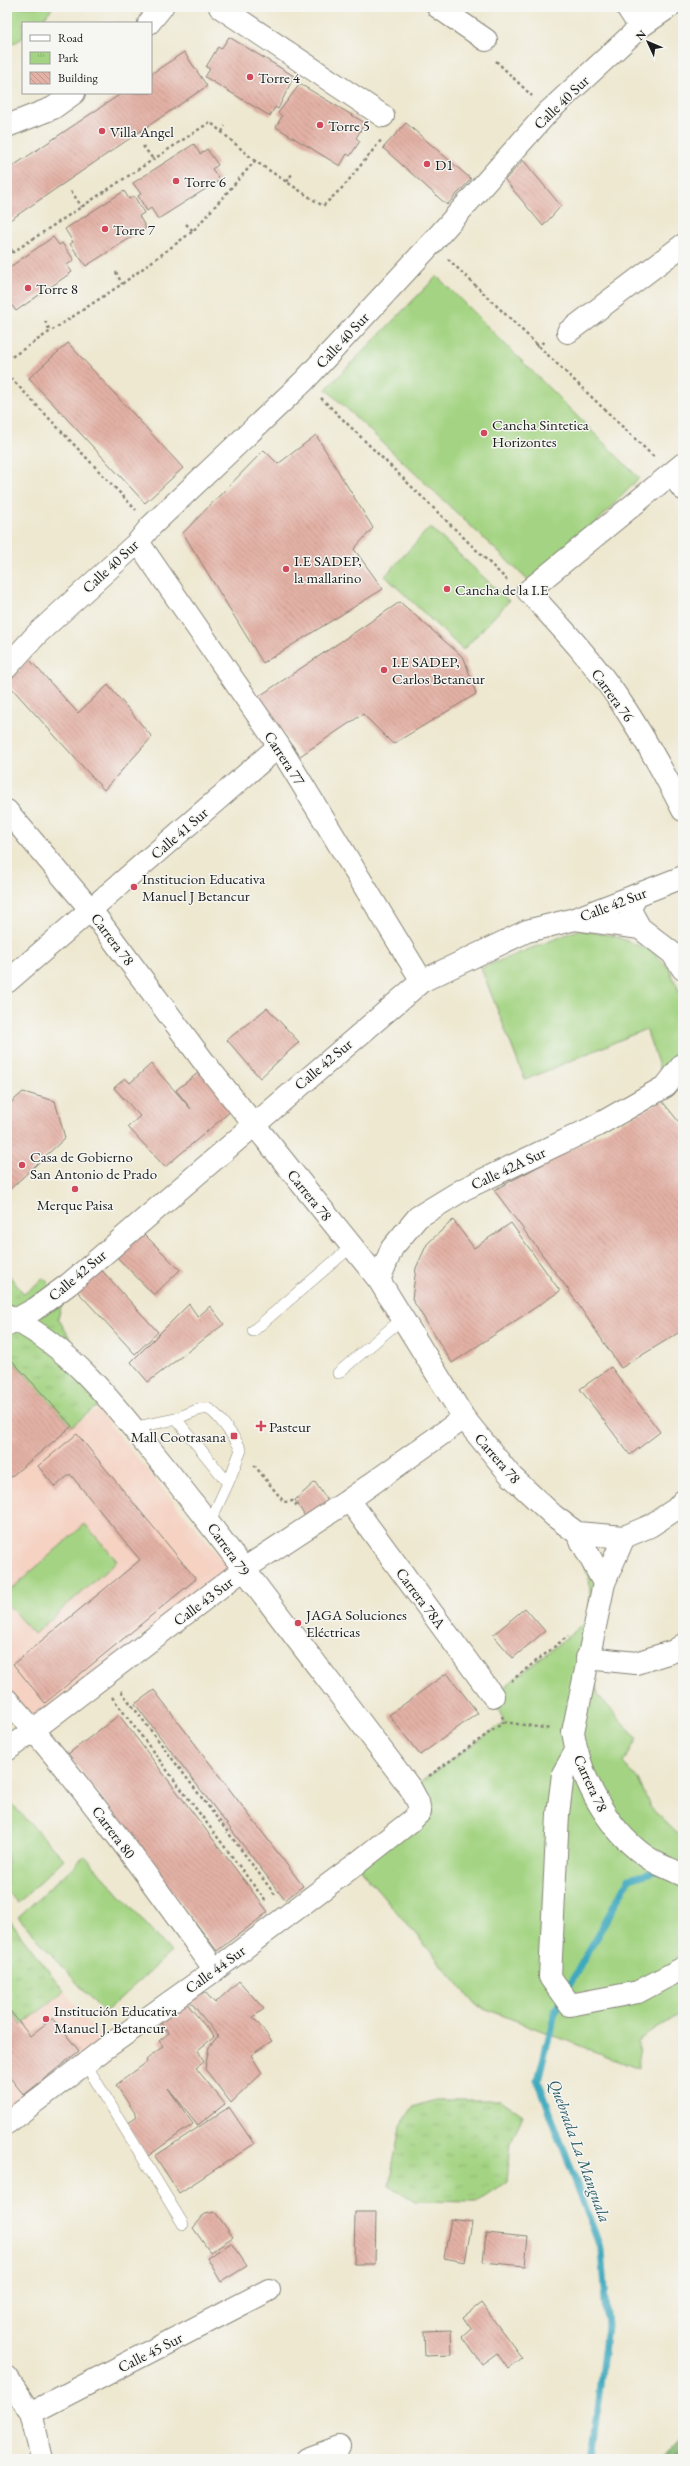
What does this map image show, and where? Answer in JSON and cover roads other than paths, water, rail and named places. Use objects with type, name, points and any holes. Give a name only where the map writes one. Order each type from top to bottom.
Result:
[{"type":"street","points":[[150,22],[162,7]]},
{"type":"street","points":[[220,7],[383,116]]},
{"type":"street","points":[[438,7],[486,40]]},
{"type":"street","points":[[627,7],[640,27]]},
{"type":"street","name":"Calle 40 Sur","points":[[7,667],[37,634],[304,381],[431,244],[548,112],[640,27],[669,7]]},
{"type":"street","points":[[7,126],[54,108],[73,94]]},
{"type":"street","points":[[568,332],[683,245]]},
{"type":"street","name":"Carrera 76","points":[[679,476],[520,589],[570,637],[620,700],[667,779],[683,810]]},
{"type":"street","name":"Carrera 77","points":[[144,534],[279,746],[422,981]]},
{"type":"street","name":"Calle 41 Sur","points":[[7,982],[279,746]]},
{"type":"street","name":"Carrera 78","points":[[7,810],[91,910],[252,1124],[380,1280],[402,1320],[464,1418],[511,1476],[554,1516],[577,1533],[604,1583]]},
{"type":"street","name":"Calle 42 Sur","points":[[10,1320],[35,1310],[69,1284],[252,1124],[422,981],[527,931],[575,919],[683,877]]},
{"type":"street","points":[[636,895],[630,910],[640,928],[672,953],[683,969]]},
{"type":"street","points":[[575,919],[640,928]]},
{"type":"street","name":"Calle 42A Sur","points":[[380,1280],[392,1248],[418,1217],[464,1189],[596,1126],[666,1086],[683,1064]]},
{"type":"street","name":"Carrera 79","points":[[10,1320],[40,1333],[59,1348],[132,1428],[210,1522],[411,1789],[418,1802],[420,1812]]},
{"type":"street","name":"Calle 43 Sur","points":[[7,1750],[244,1569],[349,1500],[464,1418]]},
{"type":"street","name":"Carrera 78A","points":[[349,1500],[493,1696]]},
{"type":"street","points":[[577,1533],[624,1537],[650,1526],[676,1509],[683,1501]]},
{"type":"street","points":[[624,1537],[604,1583],[587,1658],[577,1751],[563,1774],[558,1814],[550,1977],[570,2005],[638,1992],[683,1968]]},
{"type":"street","points":[[587,1658],[636,1663],[674,1651],[683,1645]]},
{"type":"street","name":"Carrera 80","points":[[7,1700],[34,1730],[113,1829],[215,1970]]},
{"type":"street","name":"Carrera 78","points":[[577,1751],[603,1812],[626,1838],[652,1860],[683,1875]]},
{"type":"street","name":"Calle 44 Sur","points":[[7,2123],[85,2063],[215,1970],[405,1826],[420,1812]]},
{"type":"street","name":"Calle 45 Sur","points":[[31,2413],[269,2290]]},
{"type":"street","points":[[7,2377],[31,2413],[42,2459]]},
{"type":"street","points":[[307,2459],[339,2447]]},
{"type":"lane","points":[[253,1331],[352,1246]]},
{"type":"lane","points":[[338,1373],[402,1320]]},
{"type":"lane","points":[[132,1428],[176,1419],[200,1410],[208,1409],[238,1442],[241,1450],[210,1522]]},
{"type":"lane","points":[[176,1419],[228,1483]]},
{"type":"lane","points":[[85,2063],[182,2224]]},
{"type":"waterway","name":"Quebrada La Manguala","points":[[591,2459],[607,2327],[601,2250],[538,2080],[556,2009],[629,1879],[660,1870]]},
{"type":"place","name":"Torre 4","points":[[250,77]]},
{"type":"place","name":"Torre 5","points":[[320,125]]},
{"type":"place","name":"Villa Angel","points":[[102,131]]},
{"type":"place","name":"D1","points":[[427,164]]},
{"type":"place","name":"Torre 6","points":[[176,181]]},
{"type":"place","name":"Torre 7","points":[[105,229]]},
{"type":"place","name":"Torre 8","points":[[28,288]]},
{"type":"place","name":"Cancha Sintetica Horizontes","points":[[484,433]]},
{"type":"place","name":"I.E SADEP, la mallarino","points":[[286,569]]},
{"type":"place","name":"Cancha de la I.E","points":[[447,589]]},
{"type":"place","name":"I.E SADEP, Carlos Betancur","points":[[384,670]]},
{"type":"place","name":"Institucion Educativa Manuel J Betancur","points":[[134,887]]},
{"type":"place","name":"Casa de Gobierno San Antonio de Prado","points":[[22,1165]]},
{"type":"place","name":"Merque Paisa","points":[[75,1189]]},
{"type":"place","name":"Pasteur","points":[[261,1426]]},
{"type":"place","name":"Mall Cootrasana","points":[[234,1436]]},
{"type":"place","name":"JAGA Soluciones Eléctricas","points":[[298,1623]]},
{"type":"place","name":"Institución Educativa Manuel J. Betancur","points":[[46,2019]]}]
